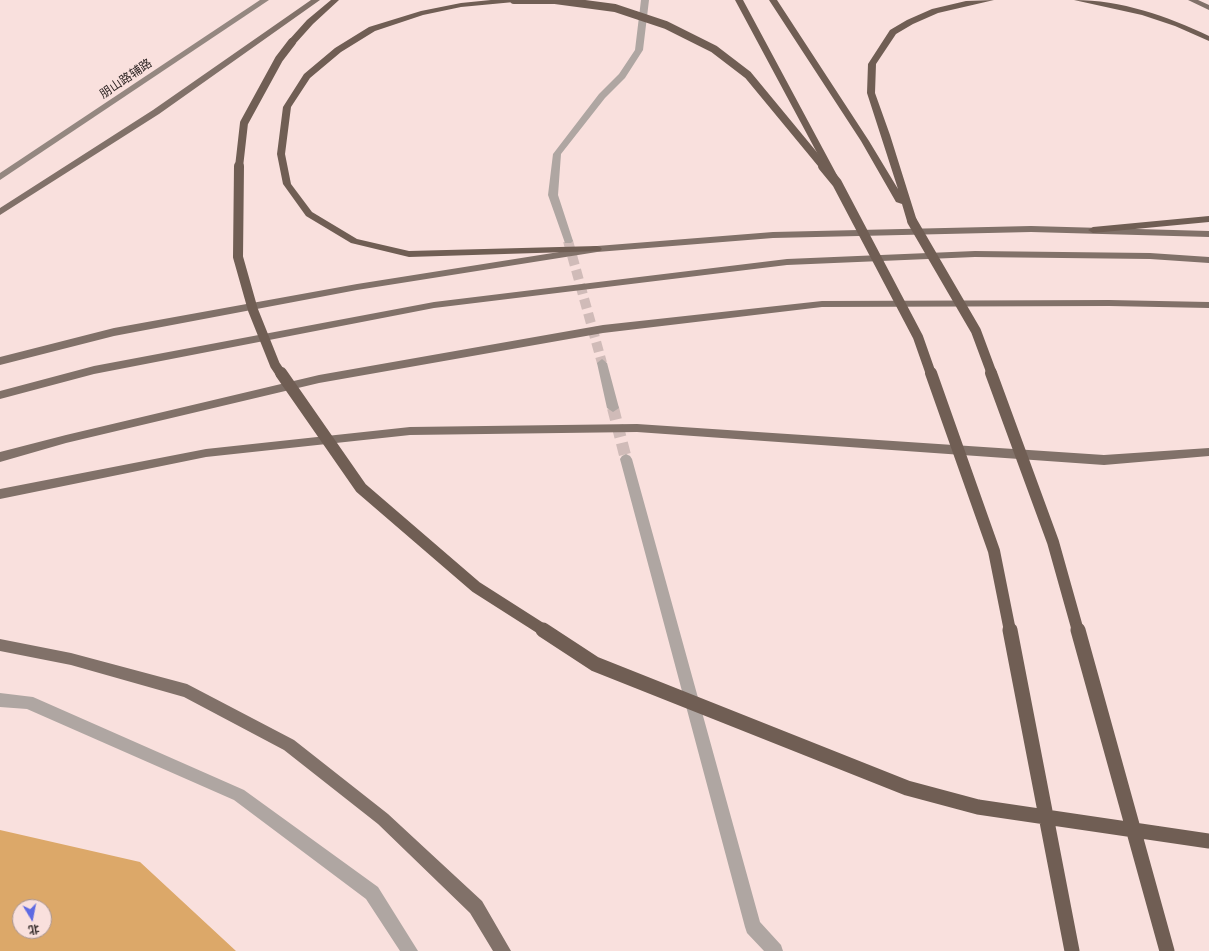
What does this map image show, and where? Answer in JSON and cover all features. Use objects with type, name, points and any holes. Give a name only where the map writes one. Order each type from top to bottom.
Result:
[{"type":"highway","points":[[335,0],[310,22],[279,59],[244,123],[238,175],[238,257],[253,310],[275,365],[361,488],[476,587],[595,664],[907,788],[978,807],[1209,841]]},
{"type":"highway","points":[[597,249],[408,254],[354,241],[309,214],[287,184],[281,154],[287,107],[307,76],[338,50],[372,29],[422,14],[461,5],[514,0],[555,0],[614,8],[666,24],[714,49],[748,75],[837,183]]},
{"type":"highway","points":[[739,0],[918,337],[994,551],[1072,951]]},
{"type":"highway","points":[[773,0],[865,141],[976,331],[1053,542],[1166,951]]},
{"type":"highway","points":[[912,220],[886,135],[871,93],[872,64],[894,32],[910,22],[966,3],[990,0]]},
{"type":"highway","points":[[1078,0],[1097,2],[1167,20],[1209,39]]},
{"type":"highway","points":[[1093,230],[1209,219]]},
{"type":"main road","points":[[0,212],[156,112],[316,0]]},
{"type":"main road","points":[[1192,0],[1209,8]]},
{"type":"main road","points":[[0,361],[114,332],[357,286],[597,249],[773,235],[1030,229],[1209,234]]},
{"type":"main road","points":[[0,395],[94,370],[434,305],[787,262],[975,254],[1150,256],[1209,260]]},
{"type":"main road","points":[[0,457],[66,438],[319,379],[603,329],[822,304],[1109,303],[1209,306]]},
{"type":"main road","points":[[0,494],[206,453],[410,431],[637,428],[1104,460],[1209,452]]},
{"type":"main road","points":[[0,645],[71,659],[187,691],[289,745],[383,819],[476,908],[503,951]]},
{"type":"street","name":"朋山路辅路","points":[[0,177],[265,0]]},
{"type":"street","points":[[568,241],[554,195],[557,154],[602,96],[622,76],[638,50],[645,0]]},
{"type":"street","points":[[602,363],[612,408]]},
{"type":"street","points":[[626,459],[753,927],[774,951]]},
{"type":"street","points":[[0,700],[28,702],[240,795],[372,893],[410,951]]},
{"type":"shaded area","points":[[0,830],[140,862],[236,951],[0,951]]},
{"type":"tunnel","points":[[568,241],[602,363]]},
{"type":"tunnel","points":[[613,408],[626,459]]}]
